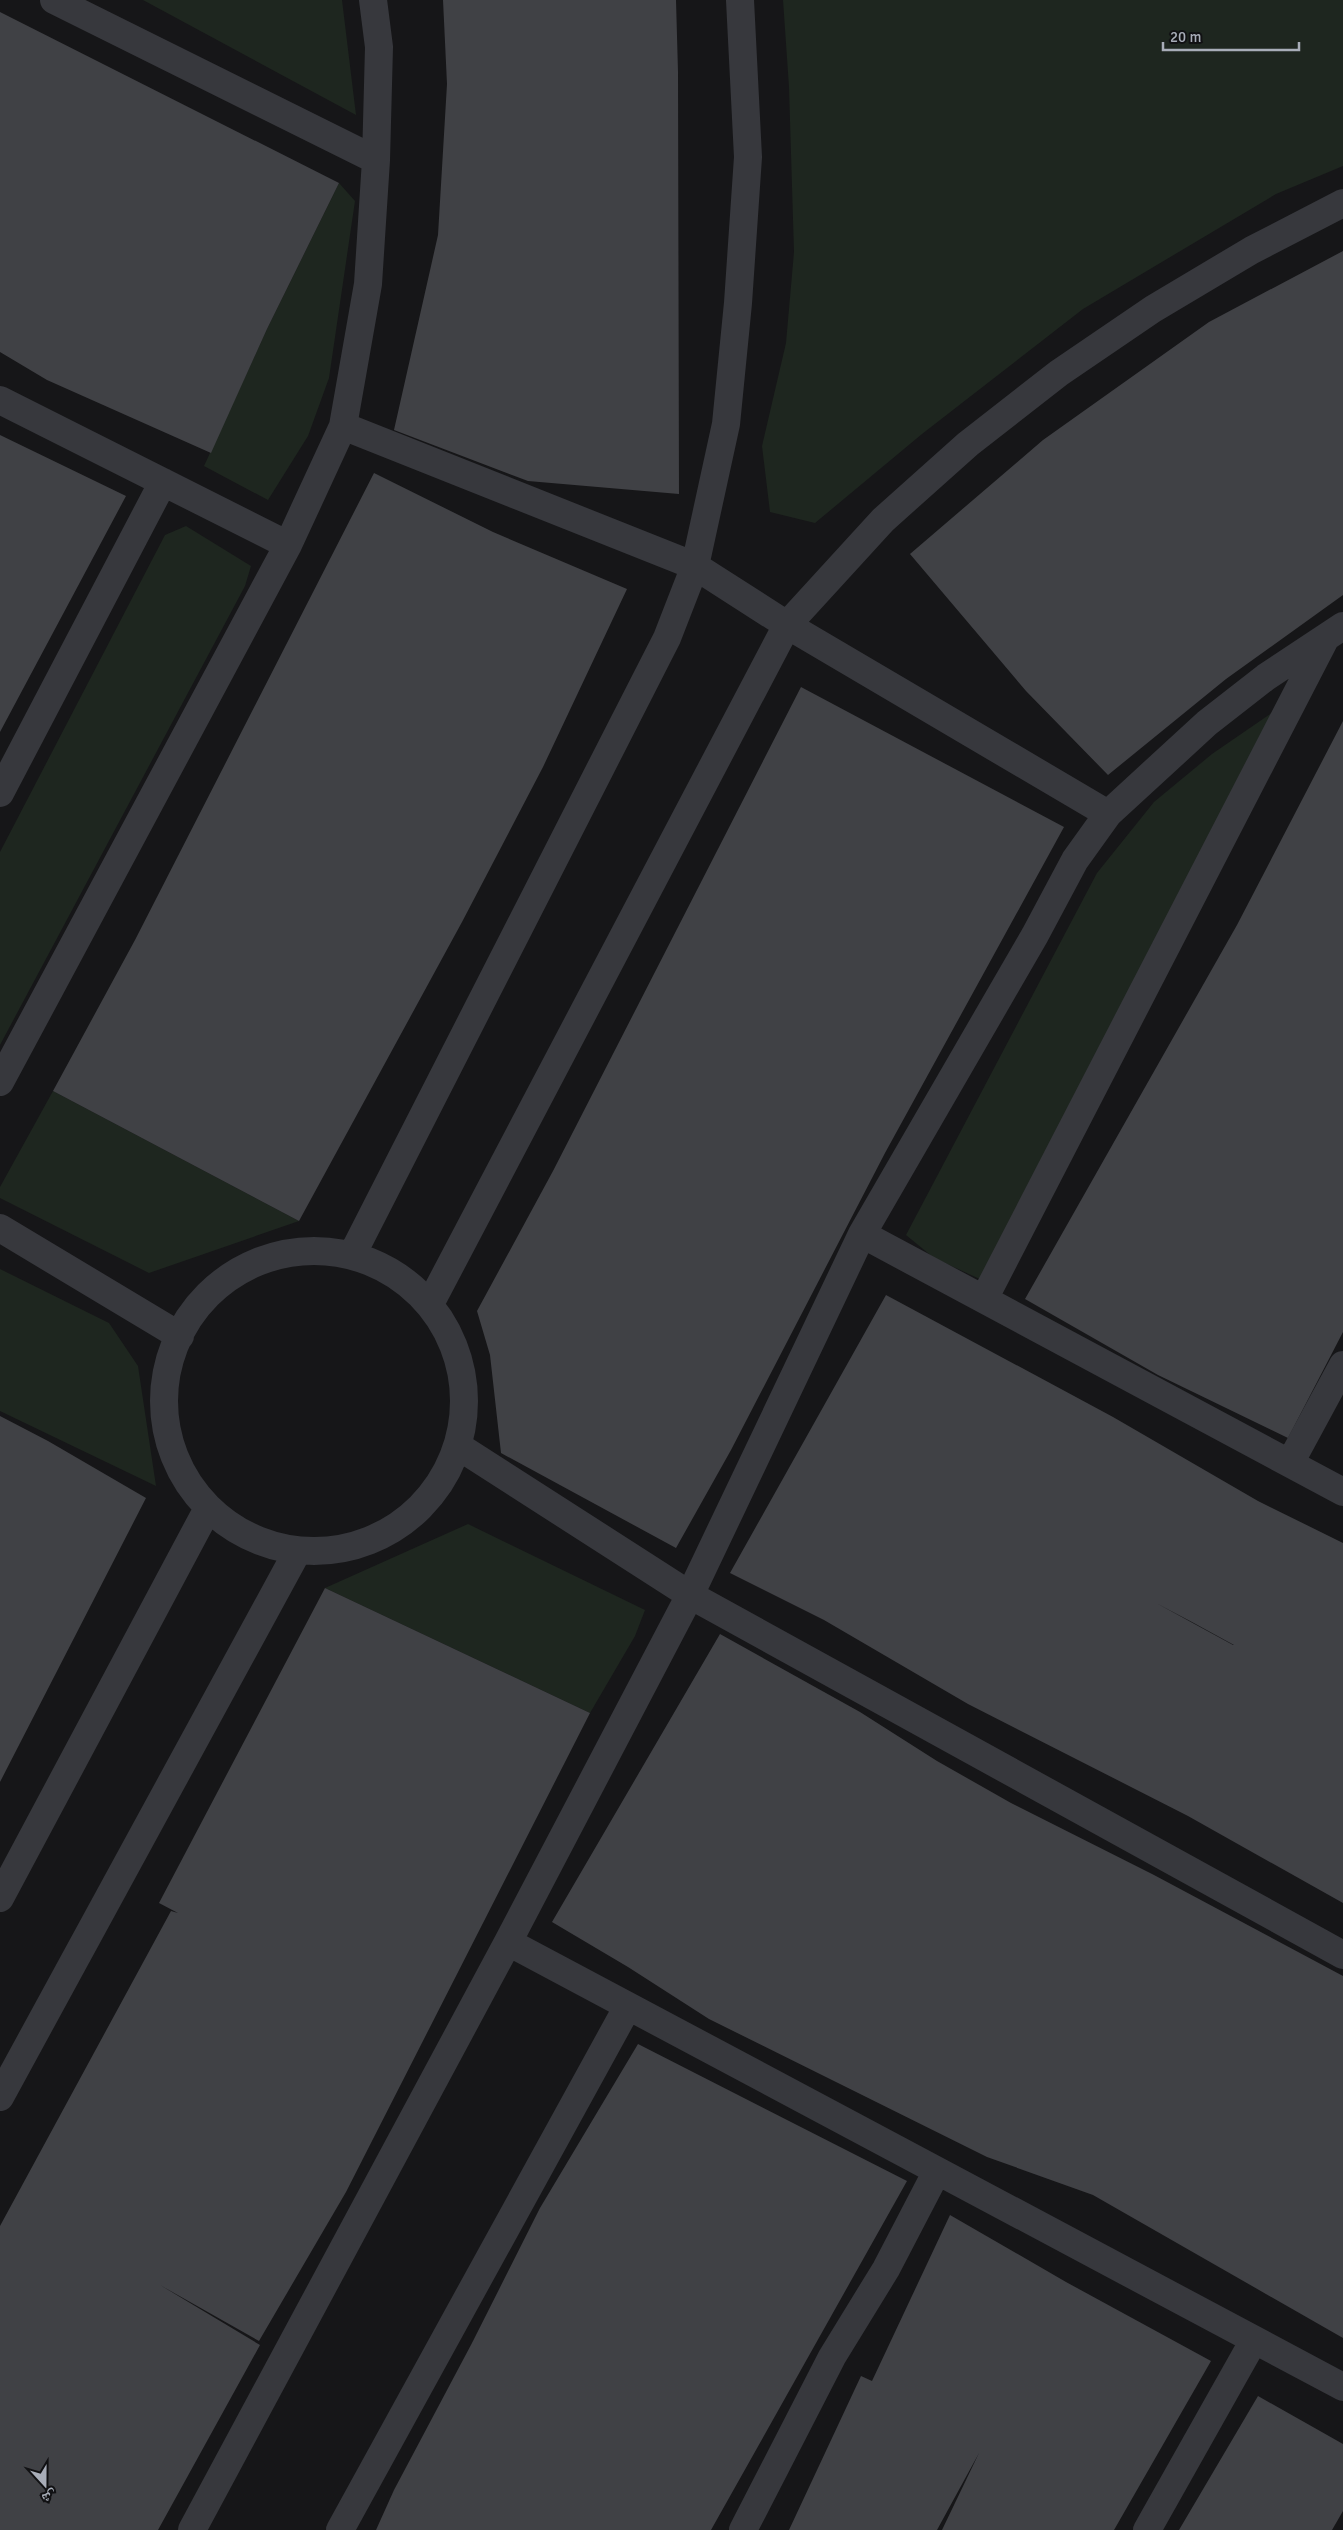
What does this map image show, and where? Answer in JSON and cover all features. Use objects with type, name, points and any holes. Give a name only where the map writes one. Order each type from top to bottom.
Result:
[{"type":"street","points":[[54,0],[376,160]]},
{"type":"street","points":[[0,1082],[288,545],[343,426],[368,284],[376,160],[379,47],[373,0]]},
{"type":"street","points":[[352,1255],[667,638],[695,566],[726,424],[738,303],[748,157],[740,0]]},
{"type":"street","points":[[430,1304],[787,625],[882,520],[968,444],[1059,373],[1153,309],[1252,250],[1343,203]]},
{"type":"street","points":[[0,400],[288,545]]},
{"type":"street","points":[[343,426],[695,566],[787,625],[1108,814]]},
{"type":"street","points":[[0,793],[162,482]]},
{"type":"street","points":[[192,2530],[508,1942],[690,1595],[862,1234],[1035,936],[1075,860],[1108,814],[1207,723],[1266,677],[1335,630]]},
{"type":"street","points":[[984,1299],[1335,630]]},
{"type":"street","points":[[0,1228],[180,1336]]},
{"type":"street","points":[[862,1234],[1343,1492]]},
{"type":"street","points":[[309,1251],[352,1255],[384,1268],[413,1287],[430,1304],[457,1354],[465,1400],[458,1446],[434,1492],[397,1528],[349,1549],[297,1552],[248,1538],[207,1510],[181,1475],[165,1433],[162,1389],[180,1336],[195,1308],[227,1278],[266,1258],[309,1251]]},
{"type":"street","points":[[1290,1463],[1343,1365]]},
{"type":"street","points":[[458,1446],[690,1595],[1343,1955]]},
{"type":"street","points":[[0,1898],[207,1510]]},
{"type":"street","points":[[0,2097],[297,1552]]},
{"type":"street","points":[[508,1942],[1343,2387]]},
{"type":"street","points":[[340,2530],[628,2006]]},
{"type":"street","points":[[743,2530],[832,2357],[886,2269],[937,2171]]},
{"type":"street","points":[[1147,2530],[1254,2340]]},
{"type":"shaded area","points":[[143,0],[342,0],[356,115]]},
{"type":"shaded area","points":[[783,0],[1343,0],[1343,166],[1276,194],[1083,309],[922,434],[815,523],[770,512],[762,446],[786,343],[794,252],[789,87]]},
{"type":"shaded area","points":[[339,183],[355,201],[329,378],[308,436],[268,500],[204,466],[267,329]]},
{"type":"shaded area","points":[[186,526],[251,566],[245,586],[0,1045],[0,852],[165,535]]},
{"type":"shaded area","points":[[1276,710],[982,1280],[934,1258],[906,1235],[1097,873],[1154,802],[1212,754]]},
{"type":"shaded area","points":[[53,1091],[299,1221],[149,1273],[0,1198],[0,1187]]},
{"type":"shaded area","points":[[0,1269],[109,1323],[138,1366],[156,1486],[0,1411]]},
{"type":"shaded area","points":[[468,1524],[645,1610],[635,1636],[590,1713],[325,1588]]},
{"type":"building","points":[[443,0],[676,0],[678,72],[679,494],[528,481],[394,430],[438,235],[447,84]]},
{"type":"building","points":[[0,12],[339,183],[267,329],[211,453],[47,380],[0,352]]},
{"type":"building","points":[[1343,251],[1343,595],[1226,679],[1108,775],[1026,691],[910,554],[1043,440],[1209,322]]},
{"type":"building","points":[[0,435],[126,496],[0,732]]},
{"type":"building","points":[[374,473],[493,532],[627,589],[543,767],[462,922],[299,1221],[53,1091],[135,940]]},
{"type":"building","points":[[801,687],[1064,827],[885,1153],[731,1450],[676,1548],[501,1453],[490,1355],[477,1311],[553,1171]]},
{"type":"building","points":[[1343,721],[1343,1332],[1288,1438],[1158,1375],[1025,1299],[1237,925]]},
{"type":"building","points":[[886,1295],[1113,1417],[1258,1501],[1343,1543],[1343,1903],[1188,1816],[968,1704],[824,1620],[730,1573]],"holes":[[[1156,1603],[1234,1645],[1233,1645]]]},
{"type":"building","points":[[0,1416],[48,1441],[146,1498],[0,1782]]},
{"type":"building","points":[[325,1588],[590,1713],[346,2192],[259,2341],[160,2285],[260,2345],[158,2530],[0,2530],[0,2226],[171,1911],[178,1913],[159,1903]]},
{"type":"building","points":[[720,1634],[860,1712],[937,1761],[1011,1803],[1154,1875],[1343,1976],[1343,2338],[1093,2195],[987,2157],[709,2019],[628,1967],[552,1922]]},
{"type":"building","points":[[638,2044],[907,2181],[711,2530],[376,2530],[394,2490],[472,2343],[540,2208]]},
{"type":"building","points":[[950,2215],[1066,2282],[1211,2361],[1114,2530],[942,2530],[979,2453],[937,2530],[789,2530],[861,2376],[872,2381]]},
{"type":"building","points":[[1258,2396],[1343,2444],[1343,2511],[1332,2530],[1179,2530]]}]
